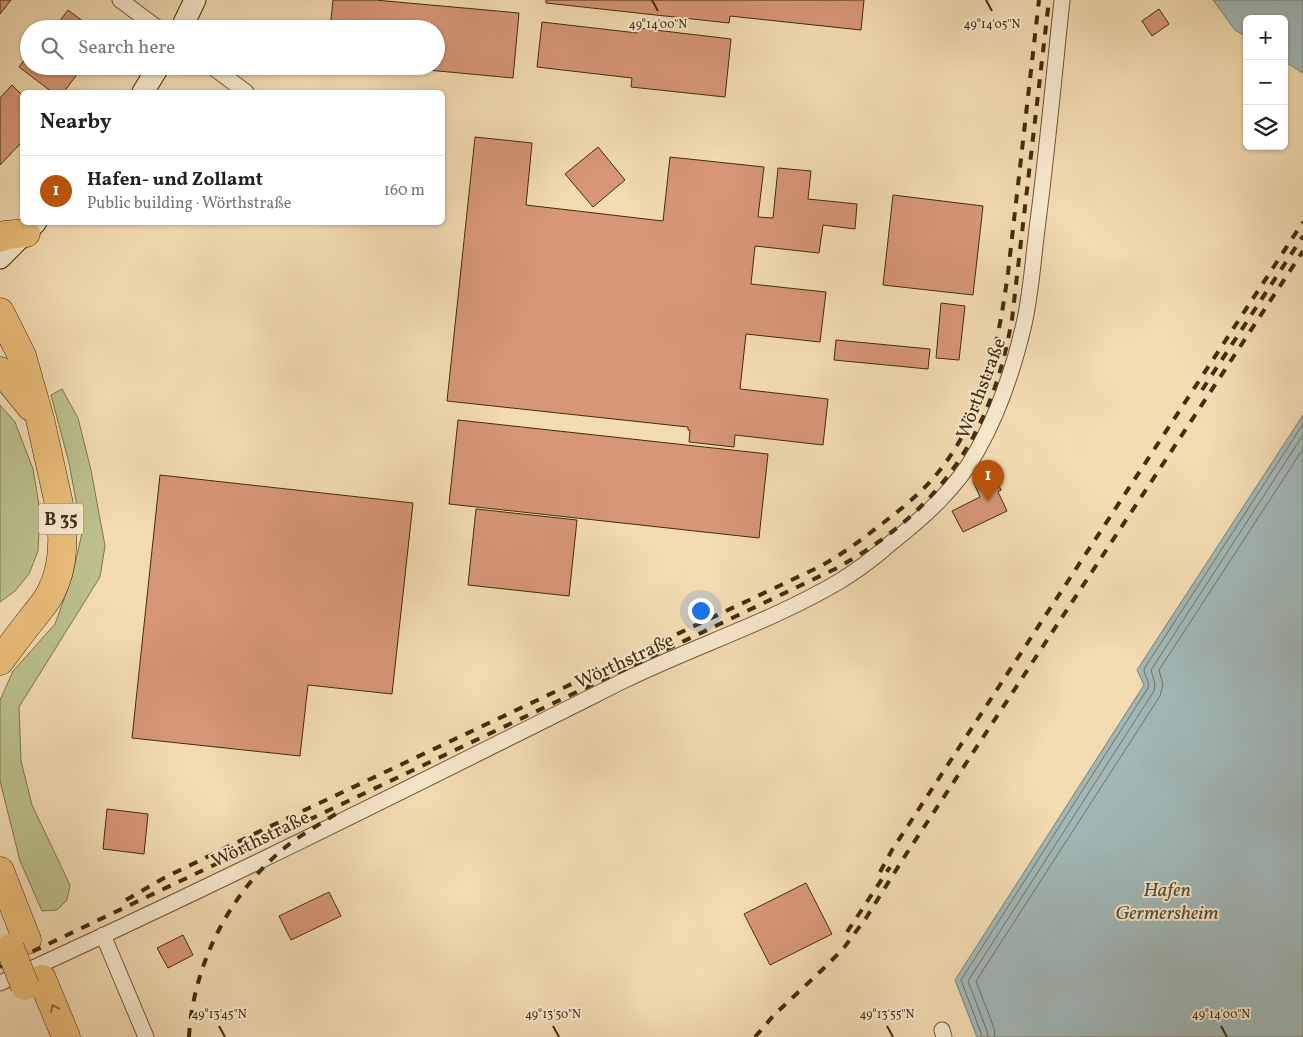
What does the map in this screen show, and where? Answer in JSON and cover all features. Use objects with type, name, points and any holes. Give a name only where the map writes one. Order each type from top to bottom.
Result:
[{"type":"highway","points":[[0,238],[31,228]]},
{"type":"highway","name":"B 35","points":[[0,312],[22,356],[40,418],[59,504],[62,546],[61,560],[55,583],[43,605],[0,662]]},
{"type":"highway","name":"B 35","points":[[0,341],[29,382]]},
{"type":"highway","name":"B 35","points":[[0,371],[20,392],[40,418]]},
{"type":"highway","points":[[0,630],[35,615]]},
{"type":"highway","points":[[0,871],[18,944],[12,985],[45,1037]]},
{"type":"highway","points":[[0,923],[18,944],[66,1037]]},
{"type":"street","points":[[120,0],[147,20]]},
{"type":"street","points":[[186,20],[195,0]]},
{"type":"street","name":"Wörthstraße","points":[[12,985],[76,948],[336,824],[630,678],[794,605],[841,581],[869,562],[926,514],[952,487],[976,454],[993,419],[1015,357],[1025,321],[1042,190],[1062,0]]},
{"type":"street","points":[[144,90],[153,75]]},
{"type":"street","points":[[223,75],[243,90]]},
{"type":"street","points":[[0,258],[31,228]]},
{"type":"street","points":[[103,935],[146,1037]]},
{"type":"green space","points":[[62,389],[78,418],[91,470],[105,546],[100,577],[19,707],[21,761],[32,805],[70,885],[67,900],[57,910],[42,911],[20,861],[0,781],[0,700],[13,671],[55,624],[72,577],[82,533],[69,463],[51,395]]},
{"type":"green space","points":[[0,405],[15,422],[33,469],[40,511],[38,551],[29,574],[15,591],[0,602]]},
{"type":"water","points":[[1213,0],[1303,0],[1303,73],[1288,64],[1288,15],[1243,15],[1243,35],[1235,30]]},
{"type":"water","name":"Hafen Germersheim","points":[[1303,415],[1303,1037],[977,1037],[955,980],[1144,685],[1137,670]]},
{"type":"building","points":[[0,0],[11,0],[0,14]]},
{"type":"building","points":[[333,0],[375,0],[519,13],[513,78],[445,72],[445,20],[331,20]]},
{"type":"building","points":[[546,0],[864,0],[861,30],[730,16],[729,23],[546,3]]},
{"type":"building","points":[[1159,9],[1169,24],[1152,36],[1142,21]]},
{"type":"building","points":[[68,10],[81,20],[61,20]]},
{"type":"building","points":[[542,22],[637,33],[638,28],[731,39],[725,97],[631,87],[632,78],[537,67]]},
{"type":"building","points":[[30,75],[76,75],[65,90],[49,90]]},
{"type":"building","points":[[12,85],[20,93],[20,144],[0,165],[0,98]]},
{"type":"building","points":[[475,137],[532,143],[526,205],[663,221],[670,157],[764,167],[758,217],[773,218],[778,168],[811,171],[808,199],[857,204],[855,229],[823,225],[819,253],[755,246],[751,284],[826,292],[820,342],[746,334],[740,389],[828,399],[823,445],[735,435],[734,447],[689,442],[690,430],[688,430],[688,427],[447,401]]},
{"type":"building","points":[[598,147],[625,180],[593,207],[565,174]]},
{"type":"building","points":[[893,195],[983,206],[973,295],[883,285]]},
{"type":"building","points":[[941,303],[965,306],[959,360],[936,358]]},
{"type":"building","points":[[836,340],[930,349],[928,369],[834,360]]},
{"type":"building","points":[[458,420],[768,454],[759,538],[449,504]]},
{"type":"building","points":[[992,472],[1001,490],[998,492],[1007,511],[963,532],[952,511],[980,497],[973,481]]},
{"type":"building","points":[[160,475],[413,503],[392,694],[308,685],[300,756],[132,738]]},
{"type":"building","points":[[476,509],[577,520],[569,596],[468,585]]},
{"type":"building","points":[[107,809],[148,814],[144,854],[103,849]]},
{"type":"building","points":[[806,883],[832,934],[770,965],[744,914]]},
{"type":"building","points":[[329,892],[341,916],[291,940],[279,916]]},
{"type":"building","points":[[183,935],[193,955],[168,968],[157,948]]},
{"type":"railway","points":[[126,900],[164,878],[252,835],[819,567],[865,537],[923,489],[952,453],[966,429],[977,405],[993,353],[1008,273],[1039,0]]},
{"type":"railway","points":[[0,967],[835,569],[872,547],[904,522],[931,495],[955,466],[975,434],[991,399],[1003,361],[1012,319],[1049,0]]},
{"type":"railway","points":[[880,872],[892,850],[1303,222]]},
{"type":"railway","points":[[1202,390],[1303,236]]},
{"type":"railway","points":[[755,1037],[774,1015],[843,949],[866,918],[1303,251]]},
{"type":"railway","points":[[189,1037],[192,1010],[206,959],[230,911],[245,889],[282,850],[342,810]]},
{"type":"railway","points":[[847,932],[890,867]]},
{"type":"place","name":"Hafen- und Zollamt","points":[[988,501]]}]
